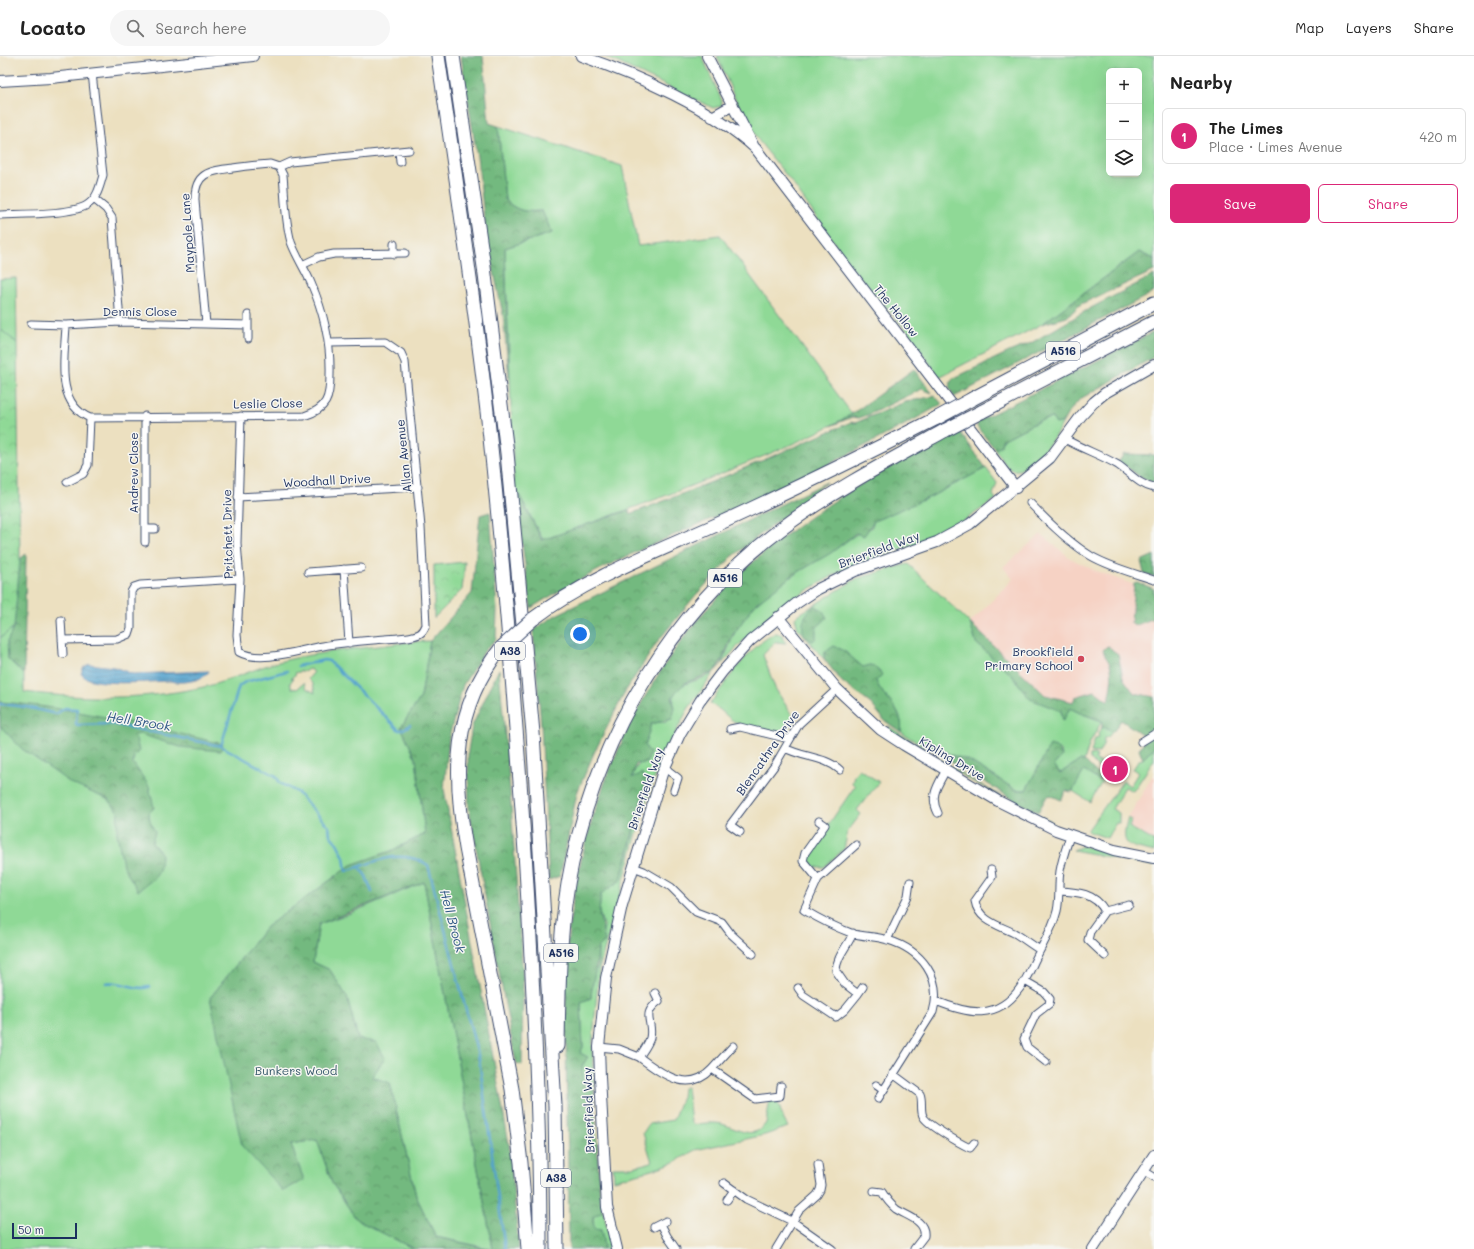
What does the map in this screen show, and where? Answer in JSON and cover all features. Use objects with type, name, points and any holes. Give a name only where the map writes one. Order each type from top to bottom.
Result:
[{"type":"highway","name":"A38","points":[[438,56],[468,262],[488,422],[517,726],[533,986],[539,1122],[540,1249]]},
{"type":"highway","name":"A38","points":[[453,56],[484,267],[507,453],[533,733],[555,1106],[557,1249]]},
{"type":"highway","name":"A516","points":[[528,1249],[521,1164],[512,1089],[466,848],[457,788],[459,745],[466,714],[478,683],[501,648],[533,619],[560,600],[621,568],[820,476],[937,418],[1154,302]]},
{"type":"highway","name":"A516","points":[[555,1106],[558,1051],[559,972],[563,924],[572,863],[597,776],[623,718],[643,681],[658,658],[698,607],[722,581],[755,549],[804,512],[840,489],[946,430],[1154,322]]},
{"type":"street","points":[[0,81],[51,78],[253,56]]},
{"type":"street","points":[[582,56],[636,78],[712,117],[735,132],[756,149]]},
{"type":"street","points":[[707,56],[756,149]]},
{"type":"street","points":[[0,215],[40,214],[75,209],[87,205],[94,199],[100,187],[103,175],[92,73]]},
{"type":"street","points":[[712,117],[733,105]]},
{"type":"street","name":"The Hollow","points":[[756,149],[1016,488]]},
{"type":"street","name":"Maypole Lane","points":[[206,324],[195,189],[198,182],[212,170],[270,164],[279,167],[290,162],[409,150]]},
{"type":"street","points":[[399,151],[400,162]]},
{"type":"street","name":"Leslie Close","points":[[90,418],[145,416],[304,416],[313,413],[322,407],[328,398],[330,387],[330,343],[325,320],[289,231],[283,175],[279,167]]},
{"type":"street","points":[[94,199],[106,209],[112,218],[120,322]]},
{"type":"street","points":[[394,244],[394,254]]},
{"type":"street","points":[[302,265],[319,257],[334,254],[405,253]]},
{"type":"street","points":[[248,315],[248,339]]},
{"type":"street","name":"Dennis Close","points":[[31,324],[66,325],[120,322],[248,326]]},
{"type":"street","points":[[66,325],[65,385],[67,395],[72,406],[81,414],[90,418],[88,465],[83,474],[67,482]]},
{"type":"street","name":"Allan Avenue","points":[[330,343],[385,342],[401,353],[405,362],[418,487],[426,625],[423,632],[418,635],[349,643]]},
{"type":"street","name":"Brierfield Way","points":[[617,1249],[610,1225],[605,1186],[599,1047],[602,1003],[616,929],[633,867],[664,768],[680,734],[702,698],[722,672],[750,641],[778,617],[818,589],[836,579],[878,561],[937,542],[970,524],[1016,488],[1050,458],[1081,416],[1105,393],[1154,365]]},
{"type":"street","name":"Andrew Close","points":[[145,416],[145,542]]},
{"type":"street","name":"Pritchett Drive","points":[[241,416],[237,543],[240,579],[237,635],[240,652],[247,657],[294,653],[322,646],[349,643]]},
{"type":"street","points":[[1065,439],[1086,451],[1111,461],[1127,471],[1141,483],[1154,488]]},
{"type":"street","name":"Woodhall Drive","points":[[238,497],[418,487]]},
{"type":"street","points":[[1030,503],[1052,525],[1091,556],[1116,568],[1154,580]]},
{"type":"street","name":"Andrew Close","points":[[145,529],[155,529]]},
{"type":"street","points":[[308,572],[361,568]]},
{"type":"street","points":[[344,569],[349,643]]},
{"type":"street","points":[[62,640],[117,639],[129,634],[131,628],[131,592],[134,587],[140,585],[240,579]]},
{"type":"street","name":"Kipling Drive","points":[[778,617],[837,689],[881,730],[1004,804],[1070,836],[1114,850],[1154,858]]},
{"type":"street","points":[[62,620],[63,654]]},
{"type":"street","name":"Blencathra Drive","points":[[740,832],[730,825],[775,765],[789,739],[808,714],[837,689]]},
{"type":"street","points":[[730,729],[740,727],[789,739]]},
{"type":"street","points":[[1141,742],[1154,734]]},
{"type":"street","points":[[785,748],[798,754],[834,764],[840,770]]},
{"type":"street","points":[[664,768],[678,778],[674,790]]},
{"type":"street","points":[[938,813],[934,806],[934,794],[946,770]]},
{"type":"street","points":[[818,879],[811,873],[803,861],[805,853],[825,825],[819,820]]},
{"type":"street","points":[[936,1000],[967,1012],[988,1010],[1010,999],[1024,981],[1054,919],[1059,891],[1061,865],[1070,836]]},
{"type":"street","points":[[856,845],[818,879],[804,910],[853,933],[887,940],[905,946],[924,962],[932,978],[936,1000],[933,1012],[878,1099]]},
{"type":"street","points":[[633,867],[644,871],[671,887],[696,912],[722,922],[731,934],[753,954]]},
{"type":"street","points":[[991,870],[992,877],[975,901],[978,910],[989,921],[1016,934],[1040,950]]},
{"type":"street","points":[[887,940],[908,896],[910,882]]},
{"type":"street","points":[[1059,891],[1086,894],[1095,899],[1105,912]]},
{"type":"street","points":[[1105,956],[1088,940],[1090,932],[1105,912],[1129,905]]},
{"type":"street","points":[[853,933],[849,943],[838,959],[836,971],[845,984],[858,994]]},
{"type":"street","points":[[1024,981],[1044,992],[1050,999],[1049,1004],[1036,1014],[1024,1039],[1027,1047],[1046,1062]]},
{"type":"street","points":[[798,988],[803,995],[836,1017],[845,1010],[863,987]]},
{"type":"street","points":[[639,1057],[650,1037],[649,1013],[651,1007],[659,1001],[655,993]]},
{"type":"street","points":[[599,1047],[619,1049],[639,1057],[668,1077],[679,1081],[701,1078],[712,1069],[733,1046]]},
{"type":"street","points":[[712,1069],[755,1099],[780,1096],[781,1086]]},
{"type":"street","points":[[893,1074],[920,1094],[922,1114],[927,1122],[959,1143],[970,1148],[974,1143]]},
{"type":"street","points":[[876,1085],[883,1090]]},
{"type":"street","points":[[1093,1249],[1154,1155]]},
{"type":"street","points":[[776,1249],[799,1211],[817,1195],[820,1190],[821,1185],[818,1165]]},
{"type":"street","points":[[1144,1170],[1154,1176]]},
{"type":"street","points":[[724,1183],[757,1205],[767,1208],[792,1221],[832,1249]]},
{"type":"street","points":[[727,1200],[734,1190]]},
{"type":"street","points":[[874,1191],[882,1192],[894,1207],[922,1226],[924,1236],[914,1249]]},
{"type":"street","points":[[661,1224],[676,1249]]},
{"type":"shaded area","name":"Brookfield Primary School","points":[[1041,534],[1070,558],[1096,571],[1154,592],[1154,728],[1045,695],[970,623],[1013,579],[1003,567]]},
{"type":"shaded area","points":[[1154,773],[1154,841],[1128,826],[1132,820],[1128,818]]},
{"type":"green space","points":[[461,56],[483,56],[489,123],[498,126],[505,200],[518,209],[542,211],[552,233],[505,248],[509,377],[503,315],[486,234],[478,163]]},
{"type":"green space","points":[[604,56],[702,56],[722,101],[721,106],[713,108]]},
{"type":"green space","points":[[717,56],[1154,56],[1154,259],[1139,252],[1042,324],[939,377],[905,328],[851,267],[793,184],[759,141],[736,101]]},
{"type":"green space","points":[[498,126],[622,166],[638,246],[720,235],[852,414],[770,454],[643,504],[543,540],[514,485],[505,248],[552,233],[542,211],[518,209],[505,200]]},
{"type":"green space","points":[[1139,252],[1154,259],[1154,271],[1081,304],[1067,317],[1042,324]]},
{"type":"green space","points":[[1154,275],[1154,292],[954,397],[949,387],[952,379],[1031,343],[1089,309]]},
{"type":"green space","points":[[16,278],[17,343],[0,329],[0,279]]},
{"type":"green space","points":[[0,329],[17,343],[20,559],[14,627],[0,638]]},
{"type":"green space","points":[[1154,332],[1154,357],[1080,399],[1068,413],[1063,422],[1056,424],[1052,418],[1039,421],[1002,440],[1001,446],[995,449],[977,427],[978,421]]},
{"type":"green space","points":[[914,369],[932,393],[922,389],[870,414],[859,418],[852,417],[831,426],[852,414]]},
{"type":"green space","points":[[935,396],[942,404],[874,441],[759,498],[614,562],[531,608],[514,485],[542,540],[629,510],[630,514],[714,481],[851,422],[855,423],[905,402]]},
{"type":"green space","points":[[1052,418],[1056,424],[1063,422],[1055,436],[1041,454],[1025,468],[1017,470],[1010,469],[995,449],[1001,446],[1002,440],[1039,421]]},
{"type":"green space","points":[[955,431],[960,432],[986,468],[930,497],[874,521],[864,536],[856,533],[831,553],[793,575],[756,603],[732,636],[723,658],[714,672],[685,683],[675,693],[672,699],[675,708],[672,719],[651,724],[645,746],[650,753],[647,763],[636,764],[632,778],[642,773],[646,781],[621,880],[601,894],[599,912],[605,941],[598,948],[591,998],[581,1002],[583,1047],[580,1053],[588,1057],[582,1066],[583,1078],[581,1083],[594,1090],[600,1196],[603,1211],[593,1217],[594,1229],[601,1230],[604,1247],[603,1249],[569,1249],[566,993],[569,928],[578,873],[592,820],[611,768],[634,718],[661,670],[694,625],[730,584],[772,546],[793,529],[861,484]]},
{"type":"green space","points":[[1124,454],[1154,455],[1154,483],[1143,479],[1119,461]]},
{"type":"green space","points":[[986,468],[997,483],[993,495],[996,499],[953,528],[936,537],[843,570],[806,591],[772,615],[740,644],[719,667],[738,627],[754,605],[783,582],[830,553],[854,536],[871,528],[874,521],[930,497]]},
{"type":"green space","points":[[827,482],[732,557],[695,596],[658,641],[625,692],[594,753],[577,793],[560,876],[549,880],[541,724],[533,630],[556,615]]},
{"type":"green space","name":"Bunkers Wood","points":[[490,512],[497,610],[496,639],[485,650],[463,685],[449,737],[444,789],[509,1144],[519,1249],[493,1249],[424,882],[319,924],[313,962],[330,970],[347,997],[358,1039],[376,1042],[385,1058],[372,1077],[390,1083],[416,1196],[436,1237],[489,1249],[414,1249],[357,1220],[332,1183],[317,1140],[291,1144],[304,1180],[283,1191],[242,1146],[210,998],[266,927],[351,865],[391,851],[425,834],[416,759],[401,727],[421,697],[430,641],[472,593],[480,515]]},
{"type":"green space","points":[[26,554],[24,674],[8,659],[7,642],[14,627],[20,559]]},
{"type":"green space","points":[[1154,555],[1154,577],[1144,573],[1141,561]]},
{"type":"green space","points":[[465,562],[462,590],[434,618],[434,565]]},
{"type":"green space","points":[[908,564],[970,623],[976,643],[1011,674],[1030,698],[1061,711],[1063,720],[1070,708],[1102,721],[1090,742],[1084,761],[1081,760],[1060,773],[1054,765],[1062,756],[1061,751],[1050,746],[1026,790],[1016,790],[968,760],[922,746],[901,732],[900,717],[879,687],[876,681],[882,674],[874,666],[863,668],[843,650],[825,652],[824,659],[798,629],[795,618],[798,615],[856,579]]},
{"type":"green space","points":[[1137,582],[1154,589],[1154,618],[1134,626],[1131,623],[1134,583]]},
{"type":"green space","points":[[815,605],[823,611],[827,618],[816,628],[816,638],[813,641],[805,638],[803,624],[805,616]]},
{"type":"green space","points":[[970,623],[1045,695],[1073,702],[1075,697],[1095,691],[1108,701],[1112,672],[1109,661],[1103,650],[1107,646],[1118,654],[1123,678],[1134,693],[1154,697],[1154,747],[1143,759],[1139,750],[1146,737],[1121,720],[1113,732],[1102,727],[1102,721],[1070,708],[1063,721],[1061,711],[1030,699],[1011,674],[976,643]]},
{"type":"green space","points":[[14,627],[7,642],[8,659],[24,674],[24,692],[90,697],[155,695],[177,692],[208,686],[271,664],[311,655],[430,641],[421,697],[401,727],[416,759],[425,834],[391,851],[351,865],[266,927],[210,998],[304,1180],[290,1144],[317,1140],[332,1183],[357,1220],[414,1249],[0,1249],[0,638]],"holes":[[[310,669],[314,672],[308,679],[313,684],[315,693],[306,688],[304,683],[297,689],[292,688],[290,683],[293,679],[291,678],[296,674],[295,673]]]},
{"type":"green space","points":[[776,633],[782,635],[786,643],[775,642],[763,655],[775,688],[795,720],[784,732],[766,731],[746,727],[735,722],[710,704],[748,654],[767,638]]},
{"type":"green space","points":[[834,646],[843,650],[863,667],[870,665],[874,666],[882,675],[876,681],[900,717],[901,732],[885,721],[871,704],[842,682],[824,659],[825,652]]},
{"type":"green space","points":[[499,669],[510,791],[523,979],[522,1065],[516,1063],[469,809],[468,751],[472,726]]},
{"type":"green space","points":[[714,672],[688,709],[660,762],[642,815],[599,969],[592,1050],[594,1090],[581,1083],[582,1066],[584,1063],[580,1053],[583,1047],[581,1002],[591,998],[593,975],[598,966],[598,948],[604,927],[599,912],[601,894],[621,879],[632,840],[636,806],[632,777],[641,762],[650,753],[645,746],[651,723],[666,722],[675,708],[673,699],[675,692],[679,687],[708,676]]},
{"type":"green space","points":[[0,702],[56,708],[84,713],[223,744],[220,751],[180,747],[140,734],[135,735],[139,751],[134,756],[133,763],[149,786],[154,808],[149,813],[150,821],[155,832],[152,843],[161,853],[160,868],[156,876],[138,891],[123,866],[117,833],[118,812],[109,800],[72,784],[22,749],[0,726]]},
{"type":"green space","points":[[888,726],[988,789],[1053,823],[990,791],[949,768],[890,730]]},
{"type":"green space","points":[[1102,727],[1112,732],[1108,737],[1104,738],[1103,745],[1099,753],[1091,752],[1095,738],[1099,737],[1098,733]]},
{"type":"green space","points":[[923,744],[930,744],[953,756],[968,760],[1016,790],[1026,790],[1050,745],[1056,747],[1062,756],[1054,765],[1060,773],[1081,760],[1086,762],[1101,777],[1100,781],[1084,771],[1072,792],[1066,791],[1061,800],[1050,795],[1046,798],[1038,812],[1019,803]]},
{"type":"green space","points":[[1154,747],[1154,760],[1136,787],[1133,791],[1125,787],[1112,809],[1119,813],[1119,823],[1116,823],[1107,838],[1087,831],[1123,781],[1130,786],[1138,773],[1133,769],[1139,760],[1143,759]]},
{"type":"green space","points":[[1094,754],[1097,756],[1095,760],[1108,767],[1103,774],[1090,759],[1090,755]]},
{"type":"green space","points":[[859,769],[879,782],[857,810],[861,814],[848,831],[844,849],[824,867],[813,867],[808,859],[809,853],[855,786],[852,783],[854,775]]},
{"type":"green space","points":[[1084,771],[1102,782],[1090,802],[1071,790]]},
{"type":"green space","points":[[1128,818],[1132,820],[1129,827],[1154,841],[1154,852],[1128,844],[1125,840],[1125,828]]},
{"type":"green space","points":[[1083,846],[1154,864],[1154,866],[1073,850]]},
{"type":"green space","points":[[424,882],[493,1249],[436,1237],[416,1196],[390,1083],[372,1077],[358,1039],[347,997],[330,970],[313,962],[319,924],[348,914]]},
{"type":"green space","points":[[687,1087],[691,1122],[694,1125],[719,1123],[740,1131],[751,1133],[761,1128],[766,1123],[770,1099],[777,1100],[788,1127],[765,1135],[695,1150],[675,1162],[649,1171],[614,1180],[613,1167],[633,1167],[652,1162],[643,1133],[649,1124],[673,1120],[682,1097],[683,1088]]},
{"type":"green space","points":[[603,1211],[612,1249],[603,1249],[604,1247],[601,1230],[594,1229],[593,1217]]},
{"type":"water","points":[[89,664],[114,667],[133,674],[209,671],[203,677],[186,682],[171,681],[123,683],[97,681],[87,678],[81,674],[83,668]]},
{"type":"waterway","points":[[298,666],[324,660],[329,661],[399,730],[402,730],[410,725]]},
{"type":"waterway","name":"Hell Brook","points":[[287,671],[245,682],[239,686],[221,746],[276,776],[280,783],[297,792],[329,827],[330,835],[337,843],[344,857],[346,871],[376,861],[397,857],[407,857],[428,865],[479,1059],[505,1249]]},
{"type":"waterway","name":"Hell Brook","points":[[0,704],[26,707],[56,714],[65,708],[77,709],[76,725],[112,724],[221,746]]},
{"type":"waterway","points":[[359,867],[366,876],[372,892]]},
{"type":"waterway","points":[[106,983],[111,982],[138,988],[149,987]]},
{"type":"place","name":"Brookfield Primary School","points":[[1081,659]]},
{"type":"place","name":"The Limes","points":[[1115,769]]}]
